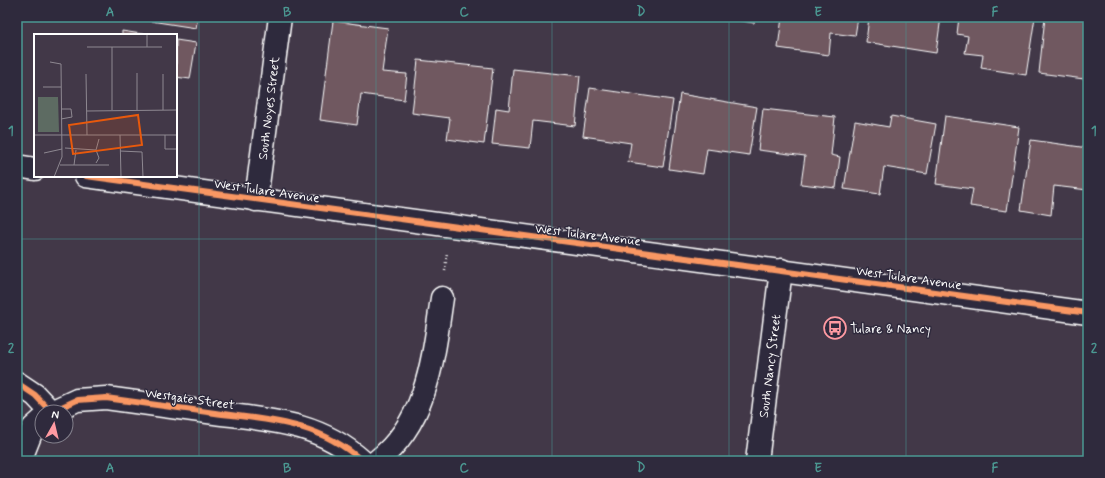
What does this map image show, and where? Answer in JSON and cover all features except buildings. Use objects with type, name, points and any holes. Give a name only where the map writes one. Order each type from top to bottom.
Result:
[{"type":"street","name":"South Noyes Street","points":[[256,200],[280,17]]},
{"type":"street","points":[[17,166],[34,169]]},
{"type":"street","name":"West Tulare Avenue","points":[[93,177],[450,227],[781,270],[1088,313]]},
{"type":"street","name":"South Nancy Street","points":[[757,461],[781,270]]},
{"type":"street","points":[[377,461],[388,452],[410,424],[422,398],[431,371],[442,298]]},
{"type":"street","name":"Westgate Street","points":[[17,383],[35,395],[43,404]]},
{"type":"street","name":"Westgate Street","points":[[68,404],[77,400],[106,398],[292,423],[326,435],[351,451],[362,461]]},
{"type":"street","points":[[20,461],[34,427]]},
{"type":"path","points":[[442,298],[450,227]]},
{"type":"cycle path","points":[[93,177],[1088,313]]},
{"type":"cycle path","points":[[17,383],[35,395],[51,412],[77,400],[106,398],[255,418],[293,425],[311,431],[346,448],[362,461]]},
{"type":"place","name":"Tulare & Nancy","points":[[835,328]]}]
